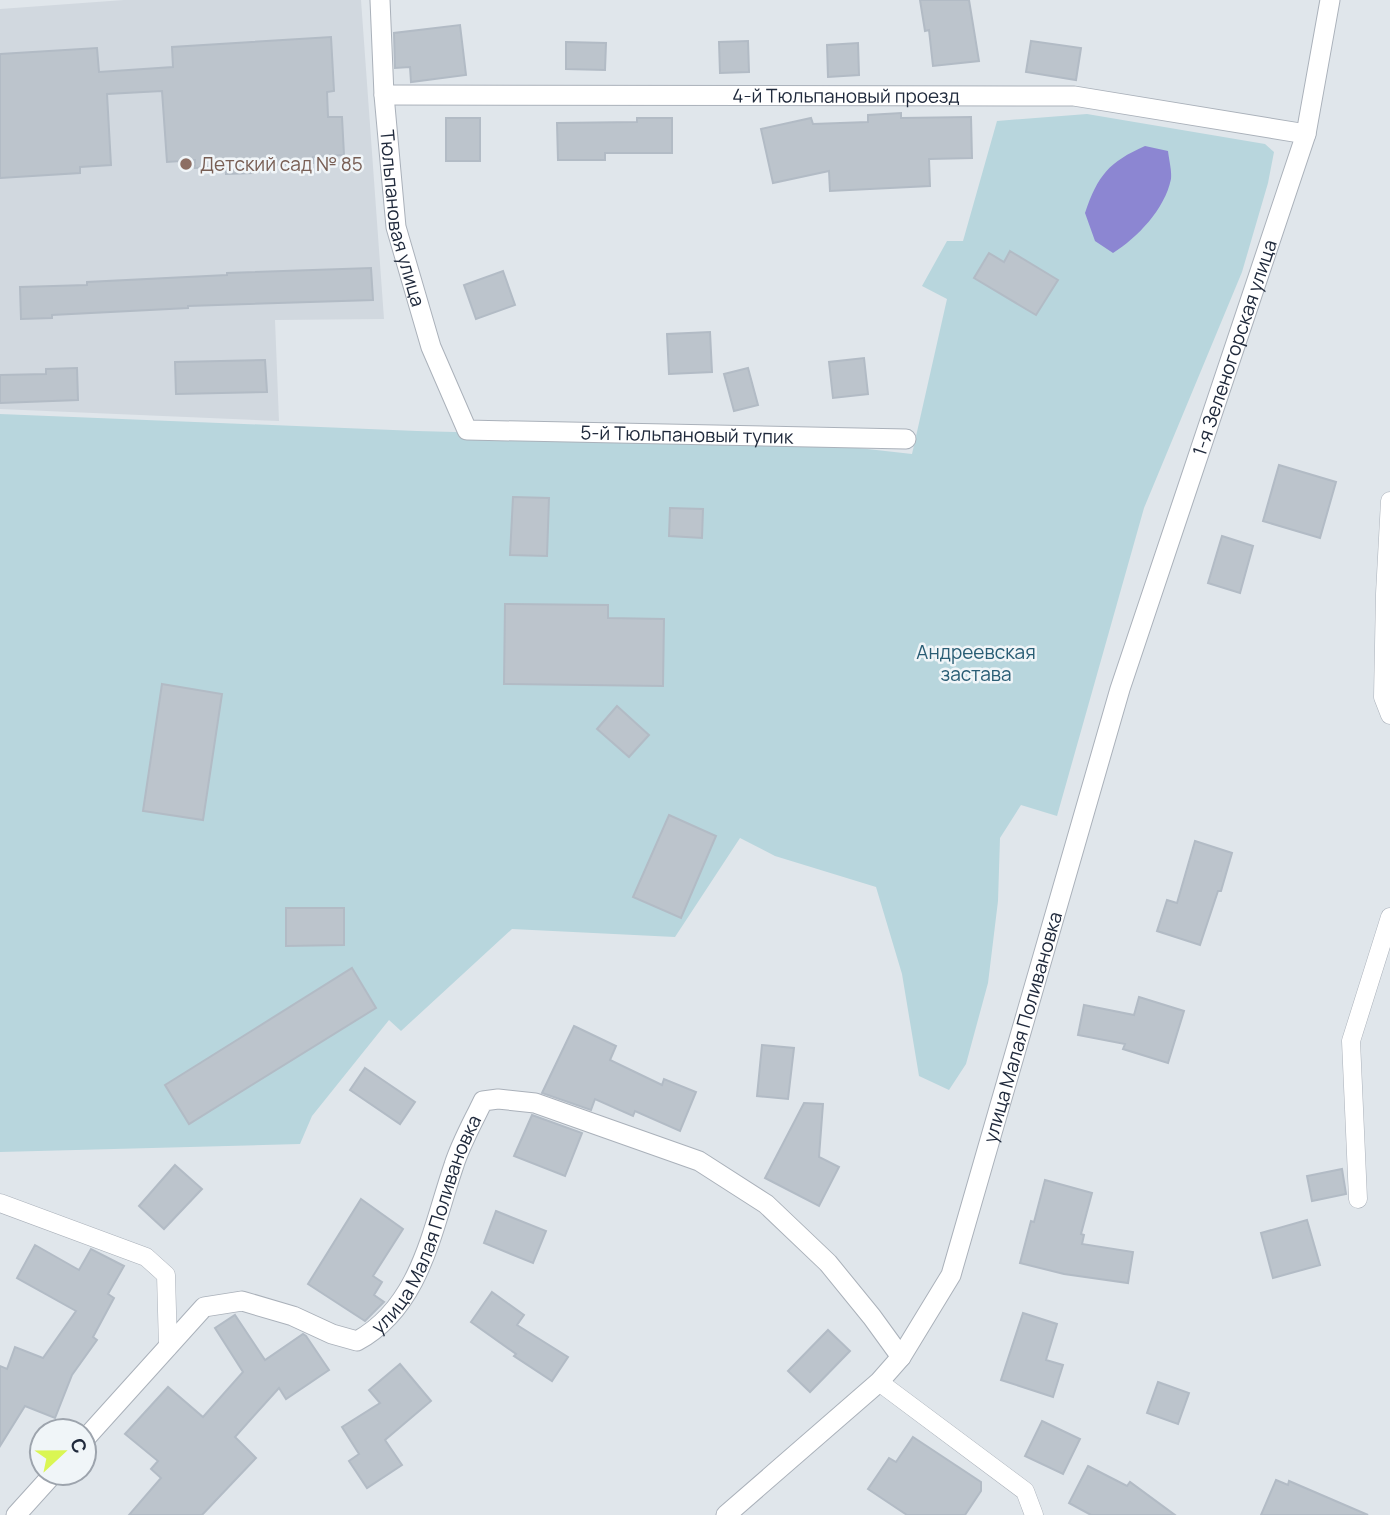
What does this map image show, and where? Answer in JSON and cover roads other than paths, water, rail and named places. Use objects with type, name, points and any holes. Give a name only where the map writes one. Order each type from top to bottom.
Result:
[{"type":"street","name":"Тюльпановая улица","points":[[380,0],[384,95],[396,227],[431,347],[467,430]]},
{"type":"street","name":"1-я Зеленогорская улица","points":[[1120,689],[1306,134],[1330,0]]},
{"type":"street","name":"4-й Тюльпановый проезд","points":[[384,95],[1074,96],[1306,134]]},
{"type":"street","name":"5-й Тюльпановый тупик","points":[[467,430],[906,439]]},
{"type":"street","name":"улица Малая Поливановка","points":[[726,1515],[879,1382],[901,1357],[951,1275],[1120,689]]},
{"type":"street","name":"улица Малая Поливановка","points":[[98,1424],[204,1307],[242,1301],[293,1316],[332,1334],[357,1341],[375,1331],[397,1307],[416,1279],[455,1161],[482,1101],[498,1099],[535,1104],[699,1161],[766,1204],[828,1263],[901,1357]]},
{"type":"street","points":[[16,1515],[41,1487]]},
{"type":"lane","points":[[1390,501],[1383,697],[1390,715]]},
{"type":"lane","points":[[1358,1199],[1351,1041],[1390,917]]},
{"type":"lane","points":[[0,1203],[146,1257],[166,1275],[168,1347]]},
{"type":"lane","points":[[879,1382],[1025,1491],[1034,1515]]},
{"type":"place","name":"Детский сад № 85","points":[[186,164]]},
{"type":"park label","name":"Андреевская застава","points":[[976,663]]}]
